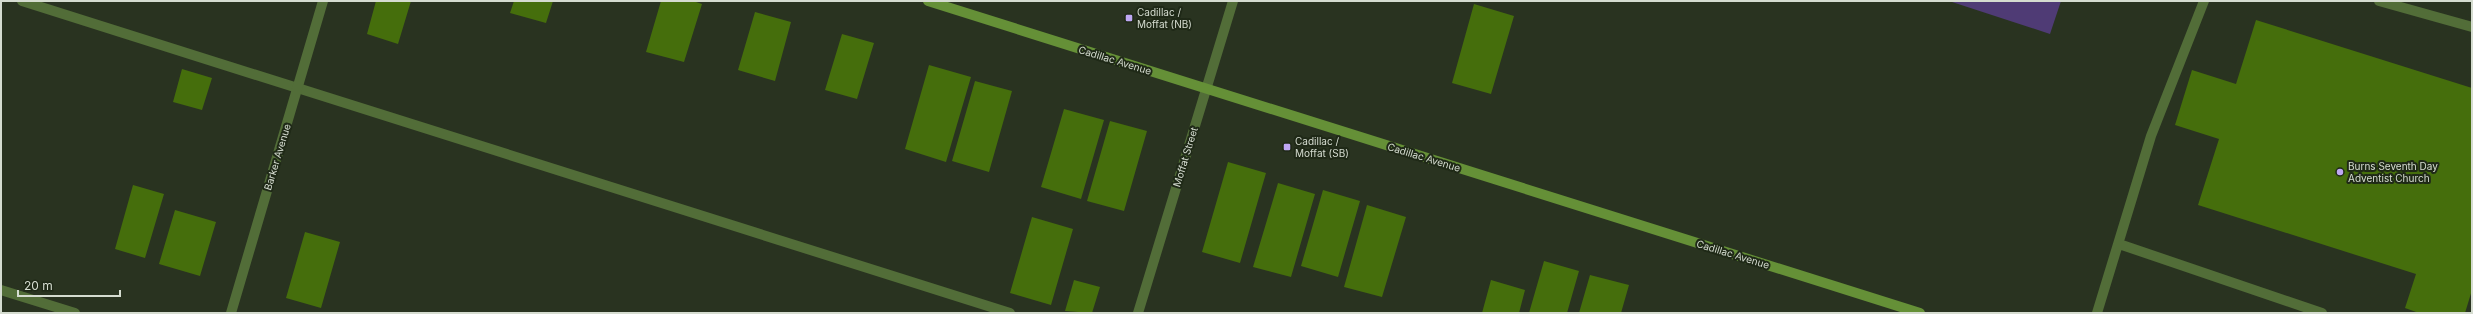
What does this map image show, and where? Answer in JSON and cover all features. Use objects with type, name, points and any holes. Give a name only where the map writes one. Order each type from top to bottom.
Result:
[{"type":"main road","name":"Cadillac Avenue","points":[[928,1],[1920,313]]},
{"type":"street","points":[[22,1],[1010,313]]},
{"type":"street","name":"Barker Avenue","points":[[231,313],[324,1]]},
{"type":"street","name":"Moffat Street","points":[[1138,313],[1233,1]]},
{"type":"street","points":[[2097,313],[2152,136],[2204,1]]},
{"type":"street","points":[[2379,1],[2472,27]]},
{"type":"street","points":[[2119,244],[2322,313]]},
{"type":"street","points":[[1,290],[75,313]]},
{"type":"shaded area","points":[[1949,1],[2061,1],[2050,34]]},
{"type":"building","points":[[376,1],[411,1],[398,44],[367,34]]},
{"type":"building","points":[[514,1],[553,1],[546,23],[510,13]]},
{"type":"building","points":[[661,1],[693,1],[702,4],[684,62],[646,52]]},
{"type":"building","points":[[1474,4],[1514,16],[1491,94],[1452,83]]},
{"type":"building","points":[[755,12],[791,22],[775,81],[738,70]]},
{"type":"building","name":"Burns Seventh Day Adventist Church","points":[[2256,20],[2472,88],[2472,290],[2465,313],[2419,313],[2405,308],[2416,274],[2198,205],[2219,139],[2175,125],[2192,70],[2236,84]]},
{"type":"building","points":[[842,34],[874,43],[857,99],[825,90]]},
{"type":"building","points":[[929,65],[971,77],[946,162],[905,149]]},
{"type":"building","points":[[182,69],[212,78],[202,110],[173,102]]},
{"type":"building","points":[[975,81],[1012,91],[989,172],[952,161]]},
{"type":"building","points":[[1064,109],[1104,120],[1081,199],[1041,187]]},
{"type":"building","points":[[1110,121],[1147,131],[1124,211],[1087,201]]},
{"type":"building","points":[[1228,162],[1266,173],[1240,263],[1202,252]]},
{"type":"building","points":[[1278,183],[1315,194],[1291,277],[1253,267]]},
{"type":"building","points":[[133,185],[164,194],[145,258],[115,249]]},
{"type":"building","points":[[1323,190],[1360,201],[1338,277],[1301,266]]},
{"type":"building","points":[[1367,205],[1406,217],[1382,297],[1344,287]]},
{"type":"building","points":[[175,210],[216,222],[200,276],[159,264]]},
{"type":"building","points":[[1032,217],[1073,229],[1051,305],[1010,293]]},
{"type":"building","points":[[305,232],[340,242],[321,308],[286,298]]},
{"type":"building","points":[[1544,261],[1579,271],[1567,313],[1529,313]]},
{"type":"building","points":[[1590,275],[1629,285],[1621,313],[1579,313]]},
{"type":"building","points":[[1074,280],[1100,287],[1092,313],[1065,311]]},
{"type":"building","points":[[1491,280],[1525,290],[1519,313],[1482,313]]},
{"type":"place","name":"Cadillac / Moffat (NB)","points":[[1129,18]]},
{"type":"place","name":"Cadillac / Moffat (SB)","points":[[1287,147]]},
{"type":"place","name":"Burns Seventh Day Adventist Church","points":[[2340,172]]}]
